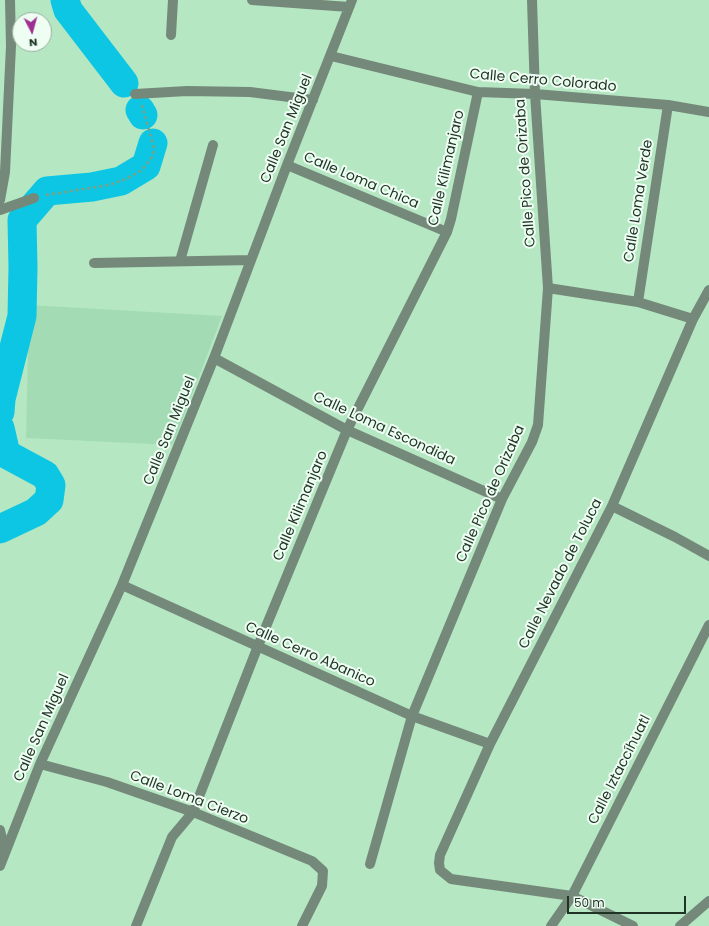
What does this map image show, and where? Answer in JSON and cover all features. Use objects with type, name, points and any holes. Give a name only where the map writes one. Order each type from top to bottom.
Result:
[{"type":"street","points":[[0,200],[5,172],[5,87],[12,46],[10,0]]},
{"type":"street","points":[[171,34],[173,0]]},
{"type":"street","points":[[252,0],[351,4]]},
{"type":"street","name":"Calle Pico de Orizaba","points":[[370,864],[412,716],[502,499],[532,442],[538,425],[548,288],[534,94],[532,0]]},
{"type":"street","name":"Calle San Miguel","points":[[0,866],[40,764],[122,585],[214,358],[287,165],[351,4]]},
{"type":"street","name":"Calle Cerro Colorado","points":[[331,56],[478,92],[534,94],[668,105],[709,112]]},
{"type":"street","points":[[136,94],[187,91],[250,92],[313,100]]},
{"type":"street","name":"Calle Kilimanjaro","points":[[136,926],[172,837],[193,812],[258,646],[347,430],[447,232],[478,92]]},
{"type":"street","name":"Calle Loma Verde","points":[[638,302],[668,105]]},
{"type":"street","points":[[180,261],[213,144]]},
{"type":"street","name":"Calle Loma Chica","points":[[287,165],[447,232]]},
{"type":"street","points":[[0,210],[34,198]]},
{"type":"street","points":[[94,263],[251,260]]},
{"type":"street","points":[[548,288],[638,302],[693,319]]},
{"type":"street","name":"Calle Nevado de Toluca","points":[[572,896],[451,878],[440,870],[440,855],[490,744],[612,506],[693,319],[709,290]]},
{"type":"street","name":"Calle Loma Escondida","points":[[214,358],[347,430],[502,499]]},
{"type":"street","points":[[612,506],[709,556]]},
{"type":"street","name":"Calle Cerro Abanico","points":[[122,585],[412,716],[490,744]]},
{"type":"street","name":"Calle Iztaccíhuatl","points":[[551,926],[572,896],[709,625]]},
{"type":"street","name":"Calle Loma Cierzo","points":[[40,764],[107,782],[193,812],[312,861],[323,871],[322,886],[304,925]]},
{"type":"street","points":[[0,830],[5,852]]},
{"type":"street","points":[[572,896],[633,926]]},
{"type":"street","points":[[680,926],[709,901]]},
{"type":"path","points":[[34,198],[62,191],[109,185],[126,179],[142,170],[148,164],[153,156],[153,140],[143,106],[136,94]]},
{"type":"shaded area","points":[[29,305],[222,316],[173,445],[26,438]]},
{"type":"waterway","points":[[65,0],[68,10],[124,83]]},
{"type":"waterway","points":[[140,110],[143,115]]},
{"type":"waterway","points":[[0,412],[1,399],[22,316],[22,220],[47,191],[92,187],[121,181],[146,166],[153,143]]},
{"type":"waterway","points":[[0,428],[6,454],[45,475],[51,485],[49,500],[36,512],[0,529]]}]
